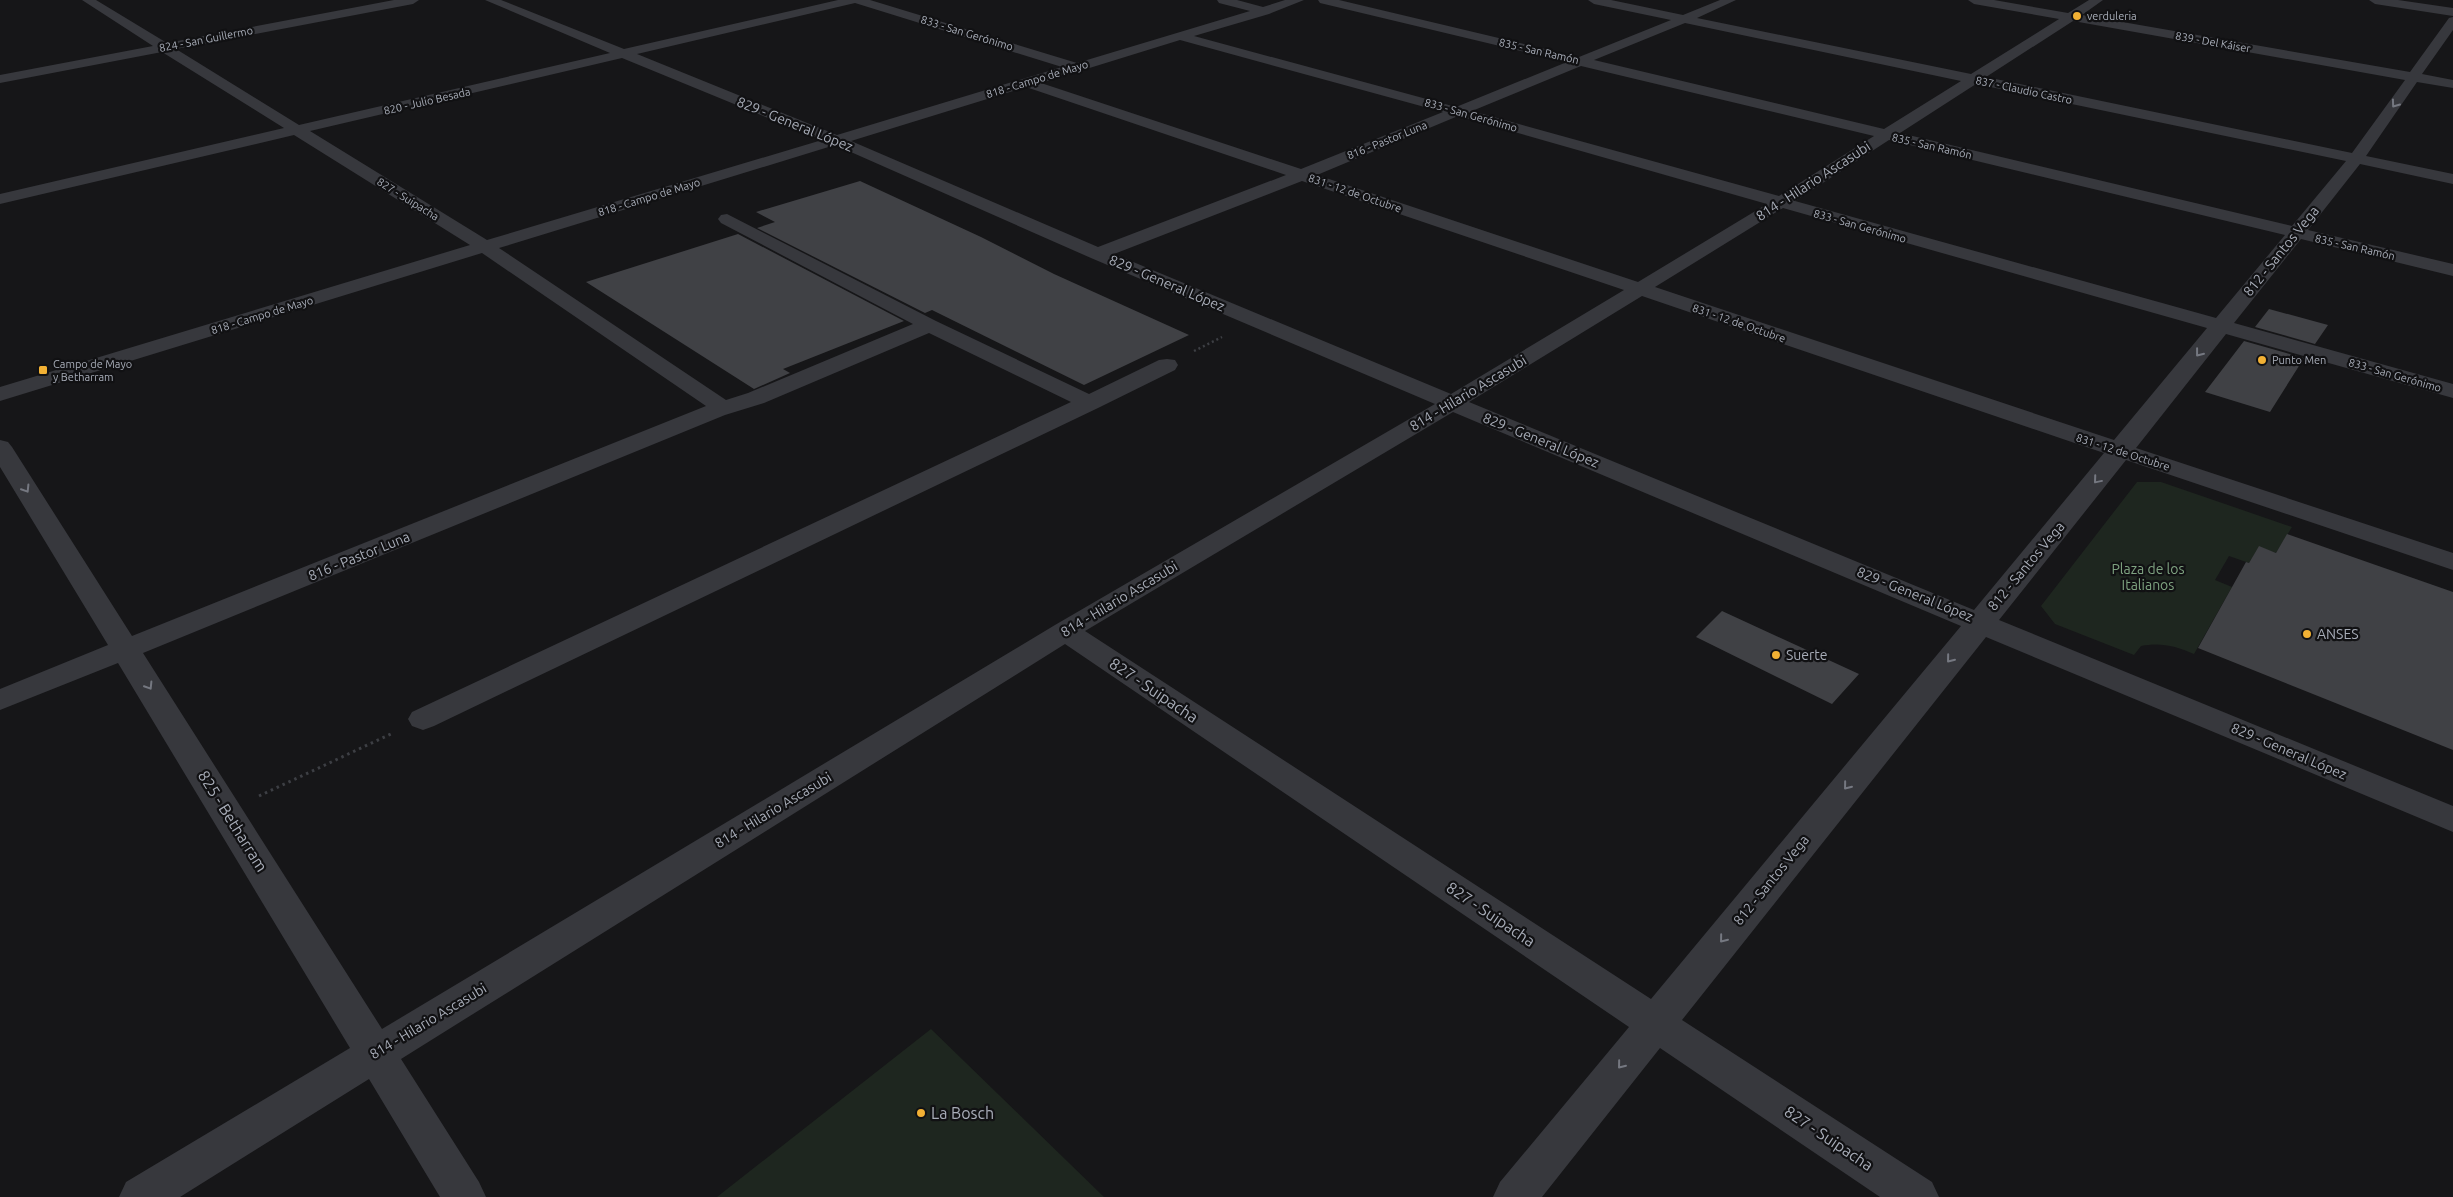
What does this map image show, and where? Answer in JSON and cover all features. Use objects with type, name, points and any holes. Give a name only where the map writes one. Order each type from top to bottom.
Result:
[{"type":"street","name":"827 - Suipacha","points":[[88,0],[485,247],[717,404],[717,410]]},
{"type":"street","name":"824 - San Guillermo","points":[[0,79],[413,0]]},
{"type":"street","name":"829 - General López","points":[[491,0],[836,140],[1098,254],[1452,403],[2453,820]]},
{"type":"street","name":"820 - Julio Besada","points":[[0,199],[853,0]]},
{"type":"street","name":"833 - San Gerónimo","points":[[858,0],[1076,67]]},
{"type":"street","points":[[1223,0],[1265,11]]},
{"type":"street","name":"818 - Campo de Mayo","points":[[0,394],[1298,0]]},
{"type":"street","name":"835 - San Ramón","points":[[1324,0],[2453,270]]},
{"type":"street","name":"837 - Claudio Castro","points":[[1594,0],[1686,19],[1983,68],[2356,159],[2453,179]]},
{"type":"street","name":"816 - Pastor Luna","points":[[1098,254],[1302,175],[1579,60],[1730,0]]},
{"type":"street","name":"839 - Del Káiser","points":[[1974,0],[2453,84]]},
{"type":"street","name":"814 - Hilario Ascasubi","points":[[141,1197],[1065,631],[1452,403],[1636,289],[1780,203],[1983,68],[2097,0]]},
{"type":"street","points":[[2375,0],[2453,12]]},
{"type":"street","name":"812 - Santos Vega","points":[[1515,1197],[1980,622],[2121,451],[2294,232],[2356,159],[2453,21]]},
{"type":"street","name":"833 - San Gerónimo","points":[[1181,36],[1456,111],[2453,392]]},
{"type":"street","name":"831 - 12 de Octubre","points":[[1025,82],[1636,289],[2453,562]]},
{"type":"street","points":[[727,219],[929,325],[1090,403]]},
{"type":"street","name":"816 - Pastor Luna","points":[[0,700],[717,410],[756,398],[929,325]]},
{"type":"street","points":[[423,719],[1167,365]]},
{"type":"street","name":"825 - Betharram","points":[[0,447],[227,811],[464,1197]]},
{"type":"street","name":"827 - Suipacha","points":[[1065,631],[1917,1197]]},
{"type":"path","points":[[1167,365],[1256,320]]},
{"type":"path","points":[[227,811],[423,719]]},
{"type":"green space","name":"Plaza de los Italianos","points":[[2137,482],[2161,482],[2292,527],[2276,553],[2259,547],[2249,563],[2229,556],[2215,580],[2232,587],[2194,654],[2174,647],[2155,644],[2141,646],[2134,655],[2055,624],[2041,606]]},
{"type":"green space","name":"La Bosch","points":[[931,1029],[1104,1197],[717,1197]]},
{"type":"building","points":[[860,181],[981,237],[1054,274],[1189,335],[1084,385],[932,310],[925,313],[757,228],[775,222],[756,212]]},
{"type":"building","points":[[738,234],[904,321],[783,369],[790,373],[754,389],[586,282]]},
{"type":"building","points":[[2269,309],[2328,325],[2315,344],[2255,327]]},
{"type":"building","points":[[2244,341],[2304,358],[2270,412],[2205,392]]},
{"type":"building","points":[[2287,534],[2453,592],[2453,750],[2198,648],[2246,562],[2249,563],[2259,546],[2276,553]]},
{"type":"building","name":"Suerte","points":[[1722,611],[1859,674],[1832,704],[1696,637]]},
{"type":"place","name":"verduleria","points":[[2077,16]]},
{"type":"place","name":"Punto Men","points":[[2262,360]]},
{"type":"place","name":"Campo de Mayo y Betharram","points":[[43,370]]},
{"type":"place","name":"ANSES","points":[[2307,634]]},
{"type":"place","name":"Suerte","points":[[1776,655]]},
{"type":"place","name":"La Bosch","points":[[921,1113]]}]
